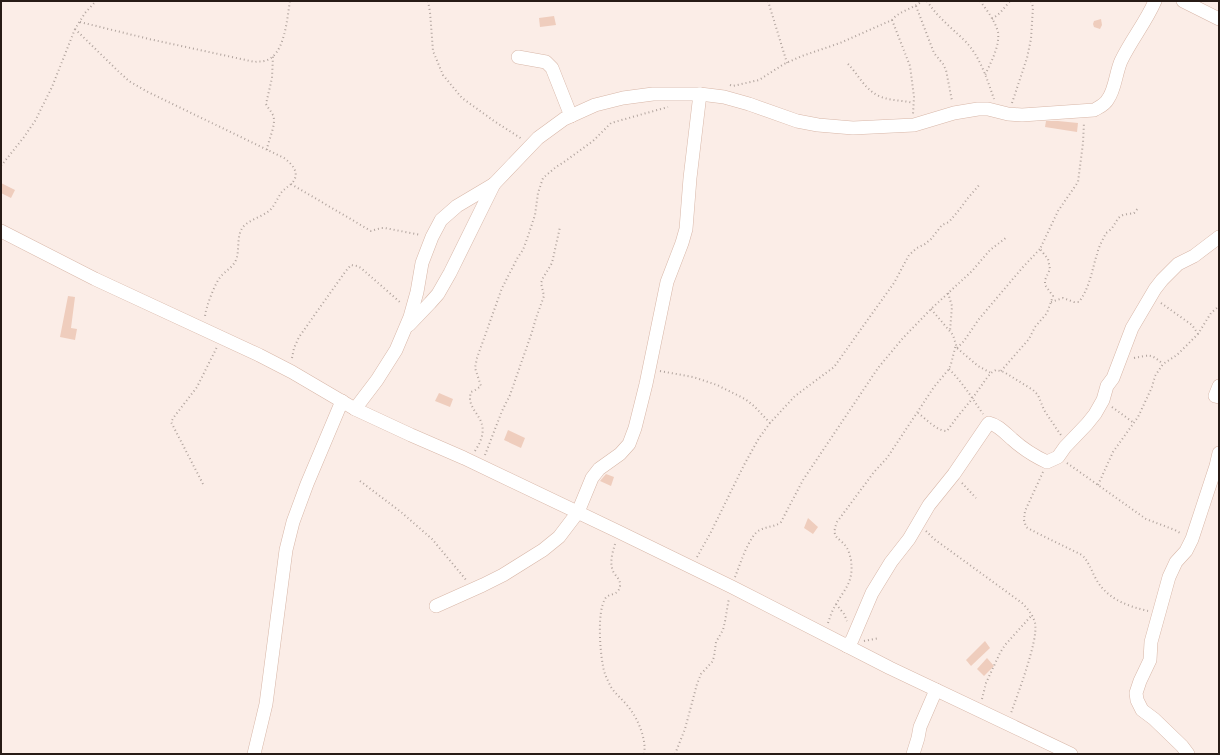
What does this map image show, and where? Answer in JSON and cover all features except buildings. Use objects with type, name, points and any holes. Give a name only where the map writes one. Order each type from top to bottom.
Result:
[{"type":"street","points":[[355,409],[396,350],[412,312],[422,263],[432,237],[441,220],[457,206],[494,184],[538,138],[564,119],[596,105],[623,98],[653,94],[700,94],[724,97],[797,121],[818,125],[853,128],[914,125],[954,113],[978,109],[1022,114],[1094,110],[1102,106],[1109,99],[1121,63],[1136,33],[1155,1]]},
{"type":"street","points":[[1183,1],[1219,19]]},
{"type":"street","points":[[518,57],[546,62],[552,68],[571,116]]},
{"type":"street","points":[[436,606],[503,575],[543,550],[559,537],[578,512],[595,474],[599,469],[620,454],[629,444],[635,428],[650,367],[667,282],[686,229],[690,178],[700,94]]},
{"type":"street","points":[[405,329],[438,294],[494,184]]},
{"type":"street","points":[[1,230],[95,279],[259,355],[292,372],[355,409],[464,458],[578,512],[732,587],[825,635],[848,644],[936,690],[1071,754]]},
{"type":"street","points":[[848,644],[879,580],[890,562],[909,539],[929,505],[954,474],[989,423],[1005,432],[1031,455],[1057,455],[1095,414],[1103,400],[1107,386],[1113,378],[1132,328],[1148,299],[1162,280],[1178,264],[1194,256],[1219,237]]},
{"type":"street","points":[[1219,386],[1215,396],[1219,397]]},
{"type":"street","points":[[254,754],[266,704],[286,550],[293,522],[307,484],[342,401]]},
{"type":"street","points":[[1188,754],[1182,746],[1154,719],[1142,710],[1137,700],[1136,693],[1150,660],[1151,642],[1169,577],[1176,562],[1186,552],[1192,539],[1219,453]]},
{"type":"street","points":[[913,754],[920,727],[936,690]]},
{"type":"path","points":[[1,166],[35,121],[45,102],[75,29],[85,13],[96,1]]},
{"type":"path","points":[[80,22],[255,62],[266,61],[279,49],[290,1]]},
{"type":"path","points":[[428,1],[433,52],[443,75],[462,98],[494,121],[532,145]]},
{"type":"path","points":[[768,1],[787,63]]},
{"type":"path","points":[[727,85],[733,86],[759,80],[802,56],[840,43],[892,20],[896,15],[916,6],[922,1]]},
{"type":"path","points":[[927,1],[944,23],[966,42],[976,55],[1003,113],[1012,104],[1027,58],[1030,46],[1033,7],[1032,1]]},
{"type":"path","points":[[980,1],[998,31],[998,43],[985,75]]},
{"type":"path","points":[[992,19],[1000,13],[1010,1]]},
{"type":"path","points":[[916,6],[934,53],[946,70],[954,113]]},
{"type":"path","points":[[892,20],[910,66],[914,125]]},
{"type":"path","points":[[75,29],[129,81],[148,92],[284,158],[291,163],[295,169],[296,174],[294,180],[282,192],[270,210],[246,225],[241,231],[236,261],[232,267],[221,275],[217,281],[207,307],[205,316],[217,335],[197,387],[174,417],[172,422],[203,484]]},
{"type":"path","points":[[268,150],[274,123],[273,116],[266,104],[272,78],[273,56]]},
{"type":"path","points":[[848,64],[872,92],[878,96],[913,103]]},
{"type":"path","points":[[464,458],[472,454],[476,449],[482,434],[483,425],[470,404],[469,398],[471,392],[474,392],[481,386],[475,368],[477,358],[502,288],[523,250],[535,215],[538,193],[543,178],[593,141],[611,124],[673,105]]},
{"type":"path","points":[[957,348],[964,341],[979,319],[1040,249],[1058,211],[1078,182],[1084,143],[1084,111]]},
{"type":"path","points":[[291,184],[371,231],[385,228],[432,237]]},
{"type":"path","points":[[689,567],[710,534],[759,438],[770,423],[795,396],[834,367],[894,283],[909,255],[931,239],[942,225],[949,222],[980,184]]},
{"type":"path","points":[[1051,302],[1063,298],[1074,302],[1079,302],[1085,293],[1091,278],[1097,254],[1106,233],[1110,231],[1116,224],[1117,219],[1122,215],[1134,213],[1139,207]]},
{"type":"path","points":[[480,466],[510,395],[532,332],[543,299],[541,283],[552,263],[560,227]]},
{"type":"path","points":[[675,754],[685,729],[701,674],[714,657],[716,642],[723,630],[732,587],[747,547],[755,534],[759,530],[776,526],[781,522],[803,480],[878,368],[903,338],[972,270],[990,250],[1007,237]]},
{"type":"path","points":[[1001,371],[1029,339],[1035,327],[1047,313],[1053,296],[1045,286],[1045,280],[1050,270],[1048,259],[1040,249]]},
{"type":"path","points":[[292,372],[293,352],[299,337],[351,265],[360,268],[412,312]]},
{"type":"path","points":[[948,293],[952,306],[950,332]]},
{"type":"path","points":[[1148,299],[1160,302],[1169,308],[1192,325],[1198,334]]},
{"type":"path","points":[[1098,485],[1113,452],[1134,423],[1149,395],[1155,376],[1163,364],[1177,355],[1198,334],[1211,312],[1219,306]]},
{"type":"path","points":[[931,309],[950,332],[957,348],[972,361],[991,373]]},
{"type":"path","points":[[825,635],[830,616],[847,588],[851,575],[851,561],[849,552],[835,536],[834,529],[837,522],[870,477],[887,458],[934,387],[949,369],[956,344]]},
{"type":"path","points":[[1120,360],[1149,355],[1154,356],[1163,364]]},
{"type":"path","points":[[650,367],[665,372],[693,377],[717,385],[745,399],[770,423]]},
{"type":"path","points":[[949,369],[967,388],[972,399],[989,423]]},
{"type":"path","points":[[918,413],[938,428],[947,431],[991,373],[996,370],[1004,372],[1033,390],[1038,395],[1044,410],[1063,437],[1057,455],[1025,511],[1024,520],[1026,527],[1082,555],[1088,560],[1101,586],[1122,604],[1160,613]]},
{"type":"path","points":[[1103,400],[1134,423]]},
{"type":"path","points":[[1057,455],[1146,519],[1176,530],[1192,539]]},
{"type":"path","points":[[954,474],[976,498]]},
{"type":"path","points":[[360,480],[401,512],[432,539],[474,589]]},
{"type":"path","points":[[918,524],[934,539],[1022,603],[1032,615],[1036,631],[1028,665],[1007,723]]},
{"type":"path","points":[[617,531],[611,567],[613,572],[620,580],[620,585],[616,594],[610,595],[605,599],[601,611],[600,630],[603,667],[610,685],[632,710],[639,724],[644,740],[644,754]]},
{"type":"path","points":[[836,604],[846,617],[848,644]]},
{"type":"path","points":[[986,714],[982,708],[981,700],[983,690],[1000,653],[1005,645],[1032,615]]}]
